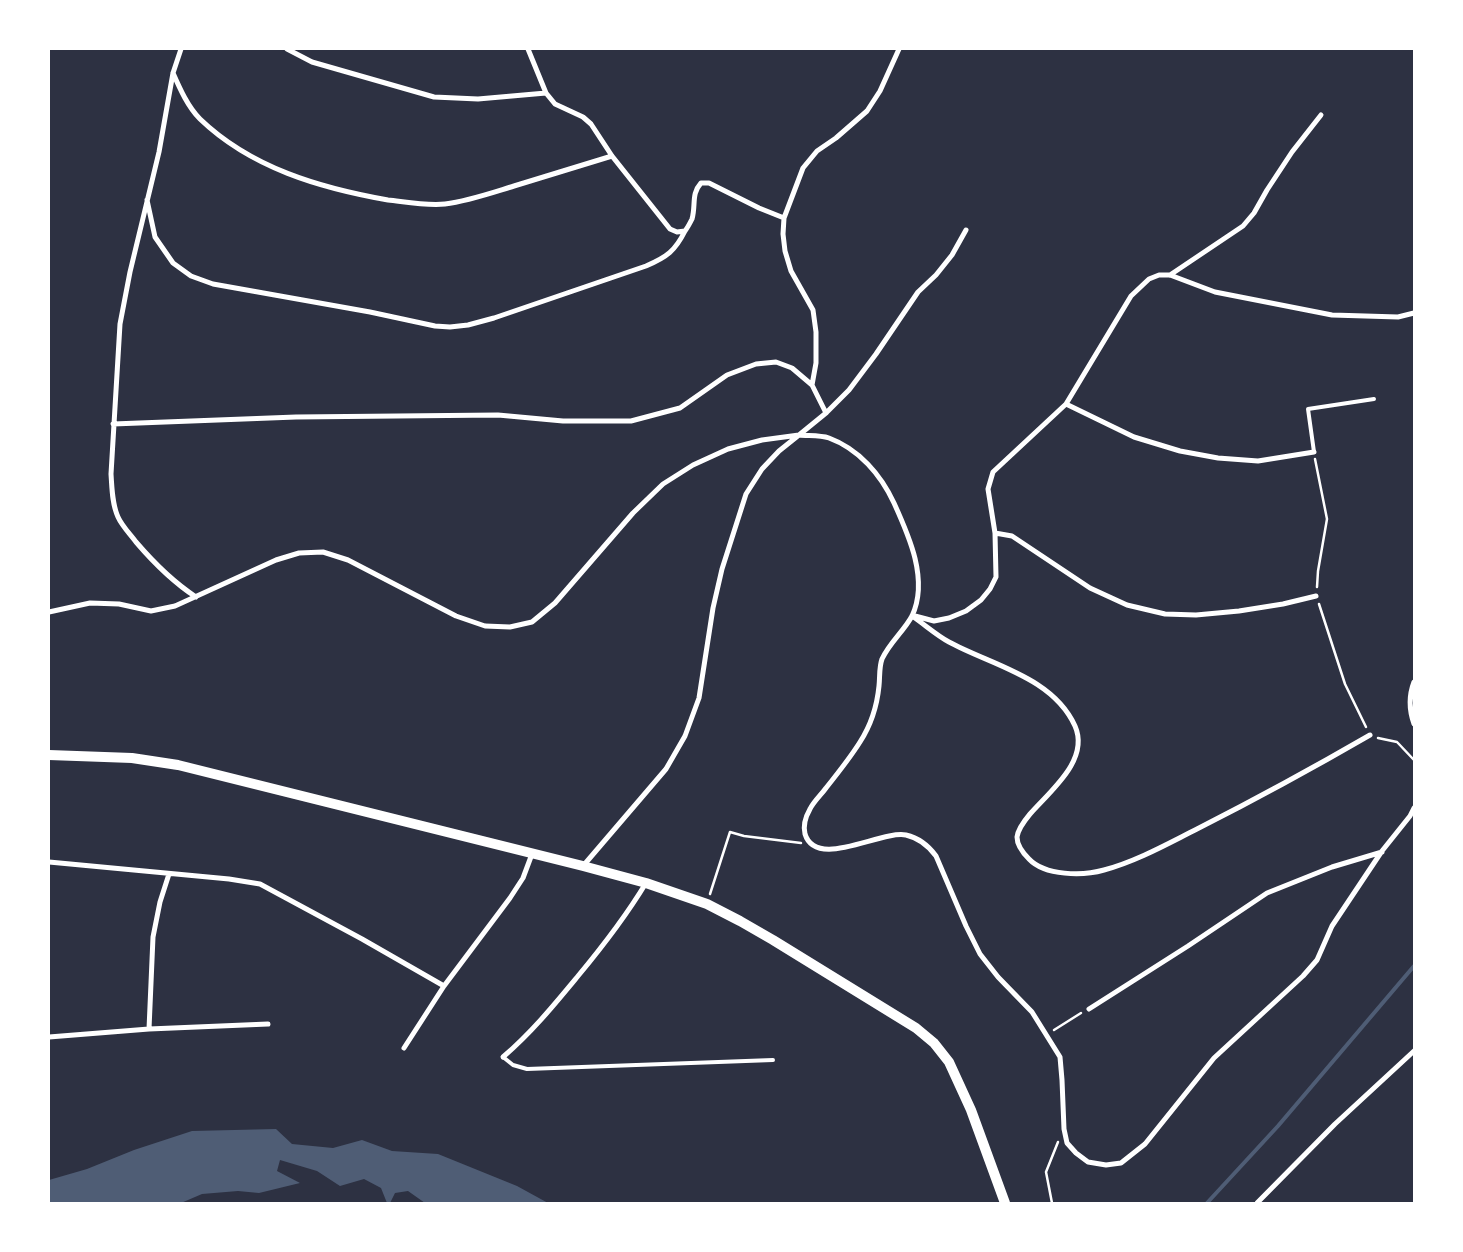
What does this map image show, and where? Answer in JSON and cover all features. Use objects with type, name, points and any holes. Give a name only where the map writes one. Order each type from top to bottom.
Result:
[{"type":"main road","points":[[49,755],[132,758],[178,765],[583,866],[646,883],[707,904],[740,921],[863,995],[916,1028],[934,1043],[950,1062],[960,1083],[1005,1203]]},
{"type":"street","points":[[181,49],[173,73],[163,133],[120,324],[111,474],[113,498],[118,517],[127,531],[163,572],[196,597]]},
{"type":"street","points":[[287,49],[312,62],[434,97],[478,99],[546,94]]},
{"type":"street","points":[[528,49],[546,94],[555,104],[583,117],[591,124],[612,156],[670,229],[677,232],[685,231]]},
{"type":"street","points":[[812,385],[816,356],[814,310],[792,271],[785,251],[784,218],[803,168],[817,151],[836,138],[867,111],[880,91],[899,49]]},
{"type":"street","points":[[173,73],[184,97],[198,117],[222,137],[251,157],[281,171],[319,185],[373,197],[408,203],[443,204],[481,196],[612,156]]},
{"type":"street","points":[[1170,275],[1243,226],[1254,214],[1292,152],[1321,115]]},
{"type":"street","points":[[147,200],[155,236],[174,263],[191,276],[213,284],[370,312],[435,326],[450,327],[468,325],[494,318],[646,266],[664,258],[673,251],[691,221],[693,198],[696,188],[701,183],[709,183],[759,208],[784,218]]},
{"type":"street","points":[[583,866],[666,769],[685,736],[699,698],[713,608],[722,568],[746,494],[762,469],[778,451],[826,412],[854,382],[918,292],[936,275],[952,255],[966,230]]},
{"type":"street","points":[[912,616],[934,621],[949,618],[966,611],[981,600],[990,590],[996,577],[994,533],[988,489],[993,472],[1066,404],[1131,296],[1149,279],[1159,275],[1170,275],[1215,292],[1332,315],[1398,317],[1414,313]]},
{"type":"street","points":[[113,424],[296,417],[489,415],[563,421],[631,421],[680,408],[727,374],[756,364],[776,362],[792,368],[812,385],[826,412]]},
{"type":"street","points":[[1066,404],[1134,437],[1180,451],[1218,458],[1258,461],[1314,452]]},
{"type":"street","points":[[49,612],[90,603],[119,604],[151,611],[175,606],[276,560],[298,553],[323,552],[348,560],[456,616],[485,626],[510,627],[532,622],[555,603],[634,513],[663,484],[693,465],[728,449],[762,440],[799,434],[827,438],[850,448],[871,467],[890,493],[902,519],[913,550],[918,577],[917,596],[912,616],[889,645],[881,662],[877,703],[871,722],[860,742],[810,809],[804,823],[805,834],[810,843],[831,851],[883,836],[904,834],[918,839],[929,846],[936,856],[980,954],[998,977],[1032,1012],[1060,1057],[1064,1129],[1067,1143],[1088,1162],[1097,1164],[1121,1163],[1145,1144],[1214,1058],[1317,960],[1332,926],[1382,851],[1410,816],[1414,808]]},
{"type":"street","points":[[994,533],[1012,536],[1090,588],[1127,605],[1166,614],[1196,615],[1239,611],[1283,604],[1316,596]]},
{"type":"street","points":[[912,616],[948,641],[1026,677],[1046,690],[1075,725],[1079,741],[1074,762],[1062,779],[1024,821],[1017,836],[1020,851],[1033,864],[1054,872],[1102,871],[1134,860],[1249,802],[1370,735]]},
{"type":"street","points":[[1414,682],[1410,692],[1411,716],[1414,724]]},
{"type":"street","points":[[1089,1009],[1267,893],[1332,867],[1382,851]]},
{"type":"street","points":[[404,1048],[444,986],[510,898],[523,878],[532,854]]},
{"type":"street","points":[[49,862],[260,884],[354,934],[444,986]]},
{"type":"street","points":[[149,1029],[153,936],[160,902],[169,874]]},
{"type":"street","points":[[503,1057],[528,1036],[615,931],[646,883]]},
{"type":"street","points":[[49,1038],[149,1029],[268,1024]]},
{"type":"street","points":[[1257,1203],[1335,1124],[1414,1051]]},
{"type":"lane","points":[[1314,452],[1308,409],[1374,399]]},
{"type":"lane","points":[[503,1057],[513,1065],[527,1069],[773,1060]]},
{"type":"path","points":[[1314,452],[1327,519],[1318,571],[1316,596],[1345,684],[1370,735],[1397,742],[1414,760]]},
{"type":"path","points":[[707,904],[730,832],[783,842],[813,844]]},
{"type":"path","points":[[1047,1035],[1089,1009]]},
{"type":"path","points":[[1052,1203],[1046,1172],[1064,1129]]},
{"type":"water","points":[[276,1129],[292,1144],[333,1148],[362,1140],[392,1151],[438,1154],[517,1186],[548,1203],[425,1203],[408,1191],[395,1193],[390,1203],[387,1203],[381,1188],[364,1179],[340,1186],[317,1171],[280,1160],[277,1171],[300,1183],[259,1193],[238,1191],[202,1194],[181,1203],[49,1203],[49,1180],[87,1169],[134,1150],[192,1131]]},
{"type":"waterway","points":[[1207,1203],[1278,1126],[1414,966]]}]
